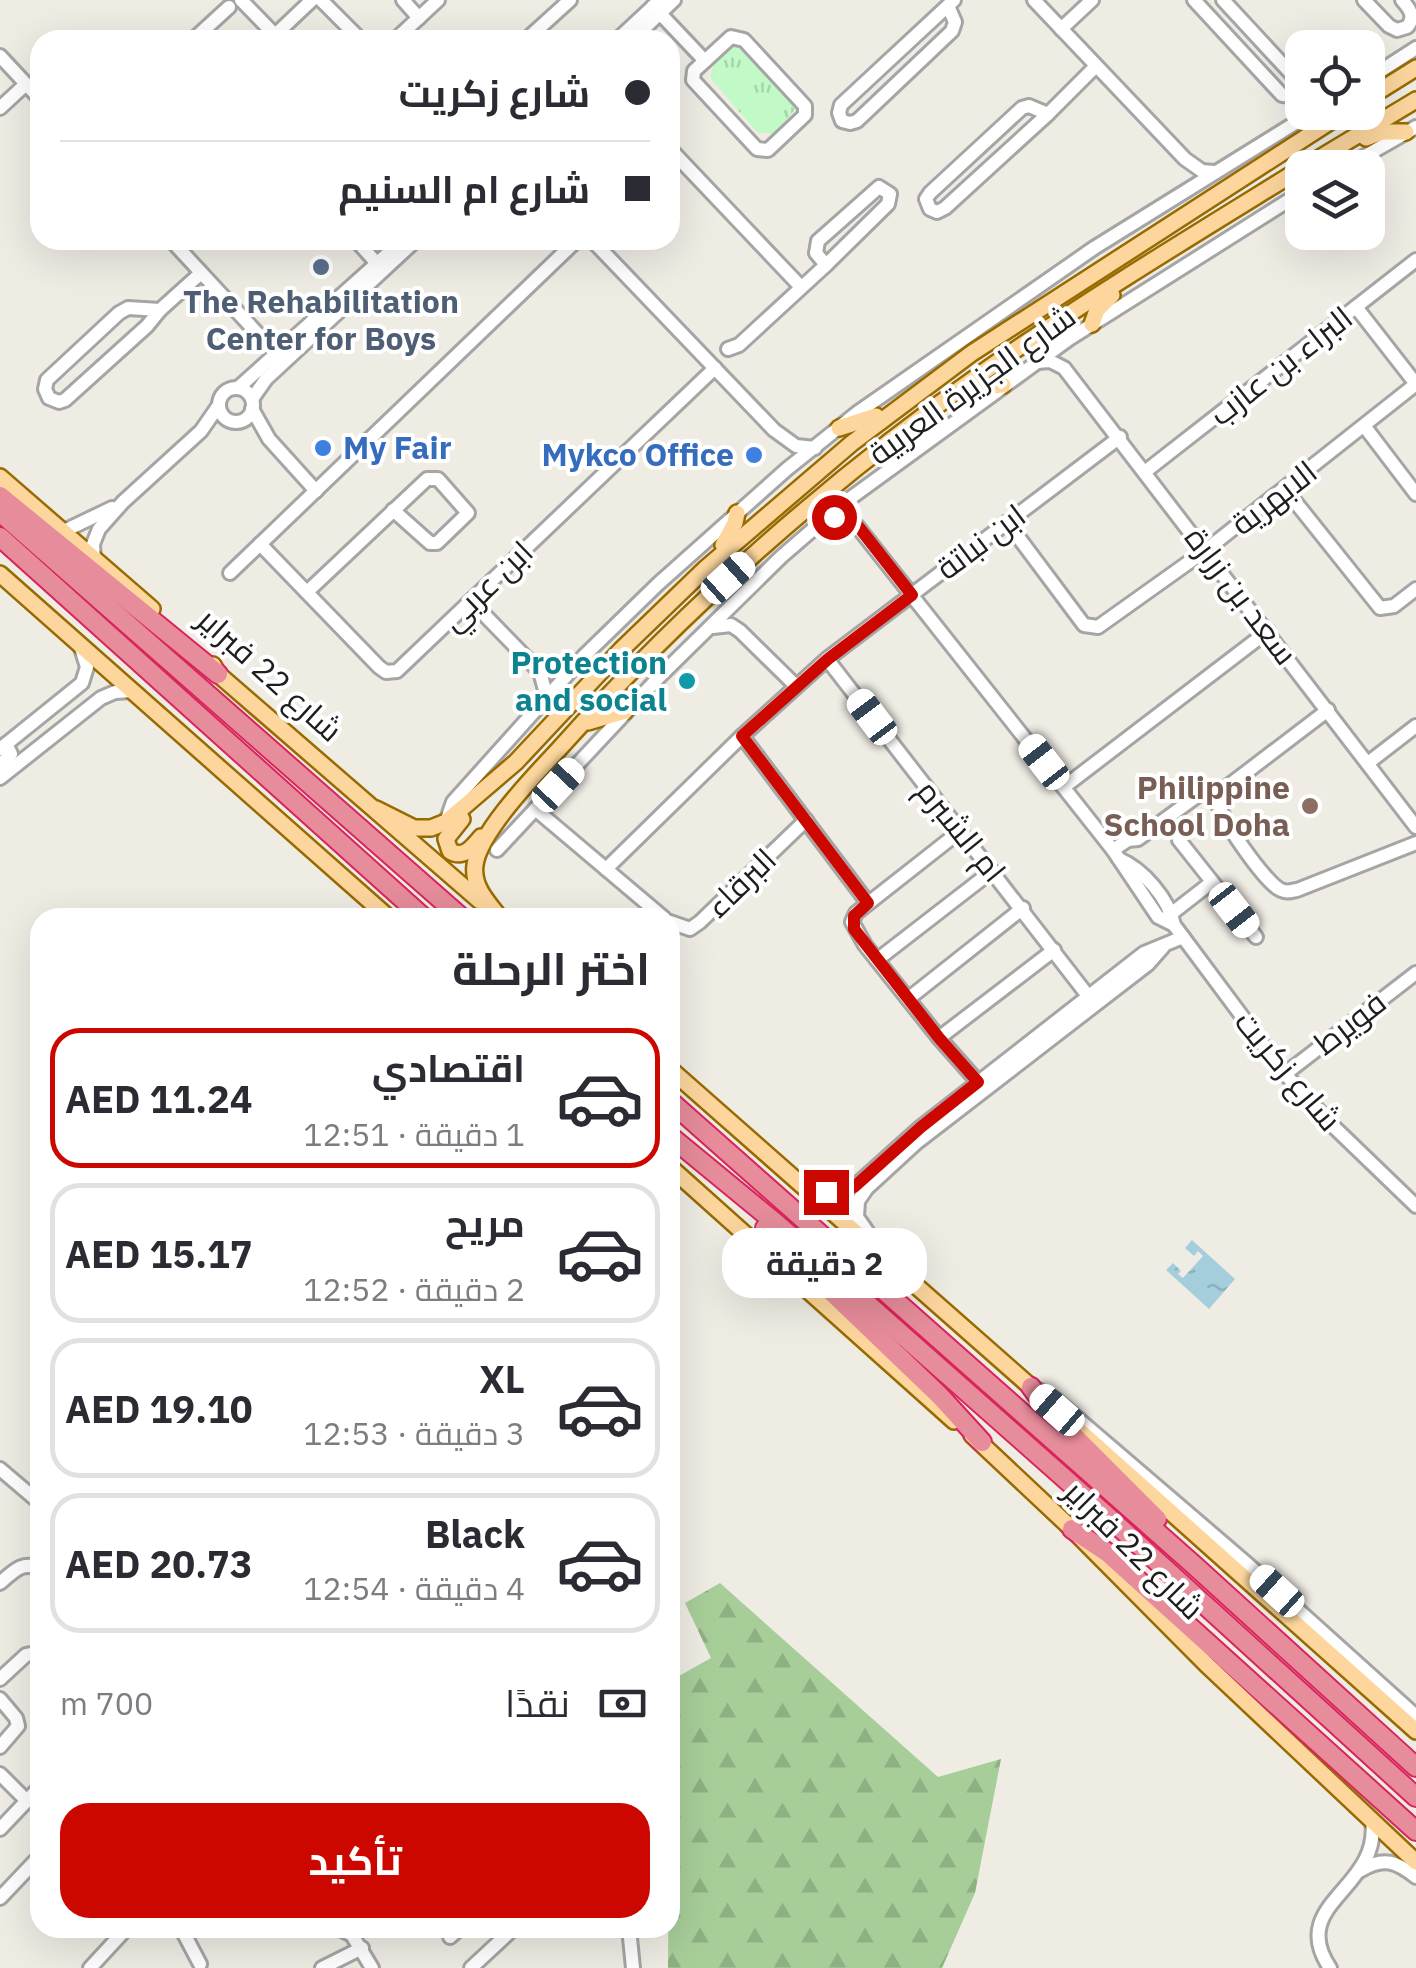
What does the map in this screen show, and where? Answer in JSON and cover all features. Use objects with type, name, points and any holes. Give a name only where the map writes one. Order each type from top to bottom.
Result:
[{"type":"highway","points":[[0,496],[218,674]]},
{"type":"highway","name":"شارع 22 فبراير","points":[[0,512],[451,908]]},
{"type":"highway","points":[[0,537],[413,908]]},
{"type":"highway","name":"شارع 22 فبراير","points":[[680,1110],[1195,1566],[1416,1768]]},
{"type":"highway","name":"شارع 22 فبراير","points":[[680,1145],[777,1224],[1106,1515],[1416,1798]]},
{"type":"highway","points":[[733,1190],[773,1236],[940,1396],[982,1442]]},
{"type":"highway","points":[[1030,1387],[1048,1410],[1166,1528],[1195,1566]]},
{"type":"highway","points":[[1072,1529],[1108,1553],[1416,1831]]},
{"type":"main road","points":[[1385,87],[1416,68]]},
{"type":"main road","name":"شارع الجزيرة العربية","points":[[1332,150],[1416,100]]},
{"type":"main road","name":"شارع الجزيرة العربية","points":[[446,822],[516,762],[621,650],[790,493],[918,392],[1317,130]]},
{"type":"main road","points":[[1338,146],[1352,145],[1382,132],[1411,130]]},
{"type":"main road","name":"شارع الجزيرة العربية","points":[[492,908],[482,894],[475,865],[491,831],[580,726],[728,578],[937,406],[1126,278],[1285,179]]},
{"type":"main road","points":[[1092,324],[1102,304],[1126,278]]},
{"type":"main road","points":[[937,406],[980,387],[1003,385]]},
{"type":"main road","points":[[838,428],[867,421],[918,392]]},
{"type":"main road","name":"شارع 22 فبراير","points":[[0,477],[202,652],[218,674],[489,908]]},
{"type":"main road","points":[[706,568],[726,540],[737,513]]},
{"type":"main road","points":[[0,574],[378,908]]},
{"type":"main road","points":[[580,726],[625,711]]},
{"type":"main road","points":[[516,762],[450,831],[446,843],[450,850],[457,854],[468,851],[525,787]]},
{"type":"main road","points":[[376,809],[414,828],[431,828],[446,822]]},
{"type":"main road","name":"شارع 22 فبراير","points":[[680,1079],[1416,1731]]},
{"type":"main road","name":"شارع 22 فبراير","points":[[680,1176],[928,1399],[982,1442],[1206,1664],[1416,1862]]},
{"type":"street","points":[[284,30],[312,0]]},
{"type":"street","points":[[321,0],[351,30]]},
{"type":"street","points":[[403,0],[419,18]]},
{"type":"street","points":[[406,30],[438,0]]},
{"type":"street","points":[[537,30],[570,0]]},
{"type":"street","points":[[629,30],[658,7],[674,0]]},
{"type":"street","points":[[1034,0],[1184,160],[1202,171],[1217,172]]},
{"type":"street","points":[[1061,29],[1092,0]]},
{"type":"street","points":[[1196,1],[1282,95],[1295,96],[1300,88],[1298,80],[1223,0]]},
{"type":"street","points":[[1364,0],[1397,30],[1407,27],[1412,18],[1402,0]]},
{"type":"street","points":[[204,30],[235,3],[268,30]]},
{"type":"street","points":[[951,3],[955,24],[952,31],[856,120],[842,121],[842,105],[951,3]]},
{"type":"street","points":[[640,30],[658,7]]},
{"type":"street","points":[[658,7],[678,30]]},
{"type":"street","points":[[680,33],[704,61]]},
{"type":"street","points":[[731,37],[741,38],[804,103],[804,114],[771,148],[760,150],[693,80],[694,71],[704,61],[731,37]]},
{"type":"street","points":[[1385,67],[1416,48]]},
{"type":"street","points":[[0,56],[30,89]]},
{"type":"street","points":[[1048,114],[1031,106],[1022,108],[930,193],[926,199],[928,207],[934,212],[943,210],[1048,114],[1096,66]]},
{"type":"street","points":[[0,108],[26,84]]},
{"type":"street","name":"شارع الجزيرة العربية","points":[[446,822],[453,802],[562,679],[658,584],[786,470],[838,428],[1094,248],[1285,129]]},
{"type":"street","points":[[1376,150],[1411,130]]},
{"type":"street","points":[[680,159],[802,287]]},
{"type":"street","points":[[1184,160],[1189,176],[1187,190]]},
{"type":"street","points":[[728,349],[739,345],[826,265],[888,204],[890,194],[886,189],[873,190],[818,241],[816,253],[826,265]]},
{"type":"street","name":"شارع الجزيرة العربية","points":[[497,850],[625,711],[826,518],[1068,338],[1285,203]]},
{"type":"street","points":[[180,250],[280,358]]},
{"type":"street","points":[[365,250],[380,267]]},
{"type":"street","points":[[380,267],[394,250]]},
{"type":"street","points":[[94,560],[95,536],[123,502],[201,431],[225,392],[238,388],[280,358],[403,250]]},
{"type":"street","points":[[230,573],[567,250]]},
{"type":"street","points":[[602,250],[774,430],[796,446],[814,448]]},
{"type":"street","name":"البراء بن عازب","points":[[1146,471],[1416,260]]},
{"type":"street","points":[[160,310],[128,308],[118,313],[48,380],[47,395],[55,401],[66,400],[202,273]]},
{"type":"street","points":[[1356,307],[1416,384]]},
{"type":"street","points":[[1064,368],[1062,353],[1068,338]]},
{"type":"street","points":[[201,431],[233,420],[252,404],[280,358]]},
{"type":"street","points":[[1034,362],[1050,362],[1064,368]]},
{"type":"street","name":"ابن عربي","points":[[260,544],[386,672],[397,671],[715,368]]},
{"type":"street","name":"سعد بن زرارة","points":[[1064,368],[1416,827]]},
{"type":"street","name":"الابهرية","points":[[1007,522],[1084,624],[1098,627],[1206,550],[1416,384]]},
{"type":"street","points":[[238,388],[252,404],[269,439],[316,491]]},
{"type":"street","points":[[219,405],[233,420],[269,439]]},
{"type":"street","points":[[1365,428],[1416,494]]},
{"type":"street","points":[[774,430],[787,451],[786,470]]},
{"type":"street","name":"ابن نباتة","points":[[606,869],[742,736],[828,659],[1120,437]]},
{"type":"street","points":[[306,592],[393,510],[433,477],[468,513],[437,543],[430,543],[393,510]]},
{"type":"street","points":[[1285,489],[1380,608],[1394,606],[1416,590]]},
{"type":"street","points":[[856,494],[858,526]]},
{"type":"street","points":[[62,532],[123,502]]},
{"type":"street","points":[[826,518],[843,518],[858,526]]},
{"type":"street","name":"شارع زكريت","points":[[858,526],[1116,854],[1138,869],[1169,920],[1285,1074],[1416,1206]]},
{"type":"street","points":[[471,601],[540,672],[562,679]]},
{"type":"street","points":[[738,601],[735,622],[740,631]]},
{"type":"street","points":[[711,628],[731,626],[740,631],[796,686]]},
{"type":"street","points":[[1064,787],[1268,631]]},
{"type":"street","points":[[0,766],[12,754],[3,746],[82,683],[87,667],[80,644]]},
{"type":"street","name":"ام الشبرم","points":[[828,659],[1091,1000]]},
{"type":"street","points":[[540,672],[546,696]]},
{"type":"street","points":[[0,778],[101,698],[115,692],[136,691]]},
{"type":"street","points":[[1328,710],[1223,790],[1217,799],[1220,814],[1273,884],[1286,892],[1416,843]]},
{"type":"street","points":[[1368,763],[1416,726]]},
{"type":"street","points":[[742,736],[868,903]]},
{"type":"street","points":[[1116,854],[1126,840],[1137,840],[1197,796]]},
{"type":"street","name":"البرقاء","points":[[535,809],[652,908]]},
{"type":"street","name":"البرقاء","points":[[680,925],[690,928],[700,922],[806,820]]},
{"type":"street","points":[[960,832],[868,903],[854,916],[852,926],[978,1082]]},
{"type":"street","points":[[1180,840],[1256,937]]},
{"type":"street","points":[[877,960],[992,871]]},
{"type":"street","points":[[1169,920],[1212,882]]},
{"type":"street","points":[[908,999],[1022,908]]},
{"type":"street","points":[[904,1276],[860,1224],[857,1208],[862,1194],[916,1143],[1144,952],[1183,937]]},
{"type":"street","points":[[939,1038],[1054,950]]},
{"type":"street","name":"فويرط","points":[[1285,1074],[1416,972]]},
{"type":"street","points":[[784,1172],[826,1192],[850,1189],[978,1082],[1091,1000]]},
{"type":"street","name":"شارع 22 فبراير","points":[[1030,1387],[1056,1400],[1416,1716]]},
{"type":"street","points":[[0,1469],[30,1495]]},
{"type":"street","points":[[0,1583],[20,1566],[30,1565]]},
{"type":"street","points":[[0,1679],[30,1654]]},
{"type":"street","points":[[0,1699],[18,1726],[0,1747]]},
{"type":"street","points":[[0,1774],[27,1801]]},
{"type":"street","points":[[0,1829],[30,1798]]},
{"type":"street","points":[[1330,1968],[1318,1944],[1319,1924],[1324,1912],[1359,1872],[1372,1844],[1372,1820]]},
{"type":"street","points":[[1359,1872],[1381,1862],[1393,1862],[1416,1877]]},
{"type":"street","points":[[0,1898],[30,1866]]},
{"type":"street","points":[[90,1968],[118,1938]]},
{"type":"street","points":[[186,1938],[200,1964]]},
{"type":"street","points":[[354,1938],[372,1968]]},
{"type":"street","points":[[471,1968],[487,1963],[506,1938]]},
{"type":"street","points":[[629,1938],[633,1968]]},
{"type":"street","points":[[322,1968],[362,1948]]},
{"type":"green space","points":[[738,45],[797,107],[774,134],[757,132],[711,79],[719,58]]},
{"type":"green space","points":[[720,1583],[938,1777],[1001,1759],[975,1893],[942,1968],[668,1968],[668,1938],[680,1938],[680,1675],[711,1658],[685,1603]]},
{"type":"water","points":[[1192,1240],[1235,1279],[1209,1309],[1166,1270],[1173,1263],[1183,1278],[1203,1256],[1198,1251],[1194,1256],[1185,1248]]},
{"type":"place","name":"The Rehabilitation Center for Boys","points":[[321,267]]},
{"type":"place","name":"My Fair","points":[[323,448]]},
{"type":"place","name":"Mykco Office","points":[[754,455]]},
{"type":"place","name":"Protection and social","points":[[687,681]]},
{"type":"place","name":"Philippine School Doha","points":[[1310,806]]},
{"type":"route","points":[[826,1192],[854,1187],[978,1082],[854,929],[854,916],[868,903],[742,736],[828,659],[912,595],[858,526],[834,517]]}]
